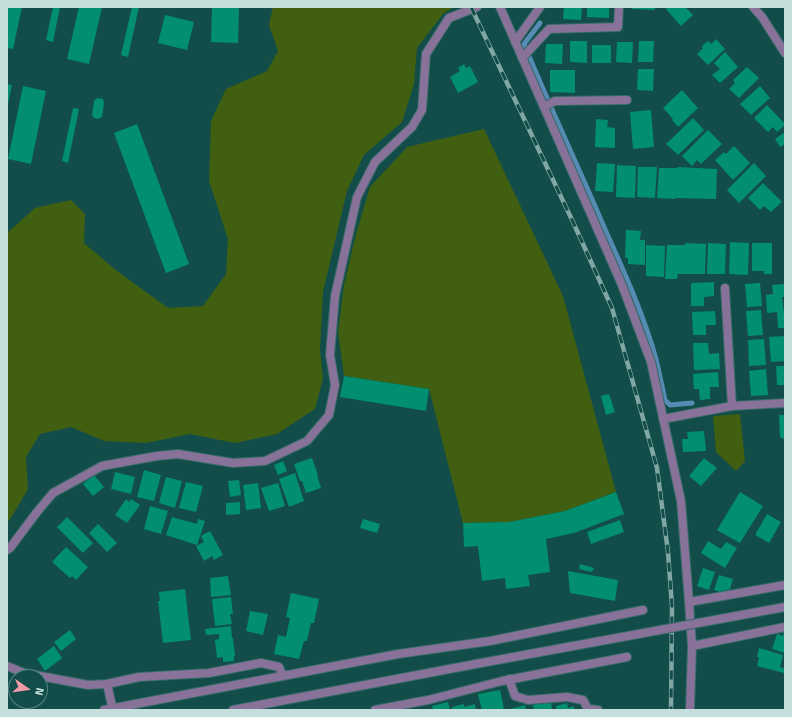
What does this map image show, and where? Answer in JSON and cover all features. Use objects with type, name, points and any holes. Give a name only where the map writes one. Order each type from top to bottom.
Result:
[{"type":"street","points":[[7,550],[53,493],[102,466],[157,456],[178,454],[233,463],[265,461],[307,441],[329,415],[335,385],[330,355],[335,296],[357,196],[376,162],[412,127],[422,110],[426,54],[449,18],[477,7]]},
{"type":"street","points":[[500,7],[622,285],[651,362],[681,501],[690,602],[692,646],[690,710]]},
{"type":"street","points":[[515,42],[540,7]]},
{"type":"street","points":[[522,58],[549,29],[618,27],[619,7]]},
{"type":"street","points":[[753,7],[762,17],[785,53]]},
{"type":"street","points":[[544,107],[554,101],[627,100]]},
{"type":"street","points":[[725,288],[732,406]]},
{"type":"street","points":[[663,419],[732,406],[785,403]]},
{"type":"street","points":[[690,602],[785,585]]},
{"type":"street","points":[[233,710],[785,607]]},
{"type":"street","points":[[104,710],[398,654],[490,641],[643,610]]},
{"type":"street","points":[[692,646],[785,627]]},
{"type":"street","points":[[375,710],[428,700],[509,679],[627,657]]},
{"type":"street","points":[[7,666],[24,673],[88,685],[106,684],[139,677],[209,673],[261,663],[279,667],[283,676]]},
{"type":"street","points":[[509,679],[515,696],[528,700],[567,697],[583,700],[588,709],[598,710]]},
{"type":"street","points":[[106,684],[113,709]]},
{"type":"green space","points":[[273,7],[454,7],[443,14],[417,48],[414,84],[402,122],[364,155],[347,191],[323,292],[320,349],[323,379],[315,409],[277,434],[235,443],[190,434],[146,443],[104,441],[71,427],[40,434],[26,457],[28,489],[7,523],[7,233],[35,208],[71,200],[85,214],[84,243],[117,271],[168,308],[203,306],[226,274],[228,239],[209,181],[211,121],[226,89],[267,71],[278,51],[269,25]]},
{"type":"green space","points":[[484,129],[563,296],[616,492],[565,511],[509,522],[463,523],[429,389],[344,376],[338,332],[344,285],[356,234],[370,187],[407,147]]},
{"type":"green space","points":[[740,414],[745,461],[736,471],[716,452],[713,416]]},
{"type":"building","points":[[7,7],[22,7],[13,49],[7,48]]},
{"type":"building","points":[[53,7],[60,7],[53,42],[46,40]]},
{"type":"building","points":[[79,7],[102,7],[89,64],[67,59]]},
{"type":"building","points":[[132,7],[139,7],[128,57],[121,55]]},
{"type":"building","points":[[212,7],[239,7],[238,43],[211,42]]},
{"type":"building","points":[[564,7],[582,7],[581,20],[563,19]]},
{"type":"building","points":[[587,7],[609,7],[609,18],[587,17]]},
{"type":"building","points":[[632,7],[655,7],[655,10],[632,9]]},
{"type":"building","points":[[668,7],[685,7],[693,15],[681,26],[666,9]]},
{"type":"building","points":[[165,15],[194,22],[187,50],[158,43]]},
{"type":"building","points":[[716,39],[725,49],[708,65],[697,54],[703,48],[702,46],[708,41],[711,44]]},
{"type":"building","points":[[570,41],[587,41],[587,63],[570,62]]},
{"type":"building","points":[[639,41],[654,41],[653,62],[638,62]]},
{"type":"building","points":[[617,42],[633,42],[632,63],[616,62]]},
{"type":"building","points":[[546,44],[563,44],[562,64],[545,63]]},
{"type":"building","points":[[592,45],[611,45],[611,63],[592,63]]},
{"type":"building","points":[[725,52],[738,67],[720,83],[712,75],[720,69],[714,63]]},
{"type":"building","points":[[464,64],[466,68],[470,66],[478,82],[458,93],[450,77],[460,71],[458,68]]},
{"type":"building","points":[[747,67],[759,78],[739,98],[729,89],[735,83],[733,80]]},
{"type":"building","points":[[638,69],[654,69],[653,91],[637,90]]},
{"type":"building","points":[[550,70],[575,70],[575,93],[550,92]]},
{"type":"building","points":[[7,84],[12,85],[8,104],[7,104]]},
{"type":"building","points":[[23,86],[46,91],[31,164],[8,159]]},
{"type":"building","points":[[760,86],[770,98],[751,115],[740,104]]},
{"type":"building","points":[[682,90],[698,108],[678,127],[663,108]]},
{"type":"building","points":[[97,98],[103,99],[104,103],[102,117],[98,119],[94,118],[92,115],[94,101]]},
{"type":"building","points":[[767,105],[785,124],[777,132],[773,127],[768,132],[754,118]]},
{"type":"building","points":[[73,108],[79,109],[68,163],[62,161]]},
{"type":"building","points":[[651,110],[654,147],[633,149],[630,112]]},
{"type":"building","points":[[693,118],[704,130],[678,155],[666,144]]},
{"type":"building","points":[[596,119],[608,120],[607,127],[615,128],[615,148],[595,147]]},
{"type":"building","points":[[137,124],[189,264],[166,273],[114,133]]},
{"type":"building","points":[[708,130],[722,144],[701,164],[697,160],[692,166],[682,156]]},
{"type":"building","points":[[785,132],[785,144],[780,147],[775,139]]},
{"type":"building","points":[[734,146],[750,163],[733,180],[715,160],[724,152],[726,154]]},
{"type":"building","points":[[597,163],[615,164],[613,192],[595,191]]},
{"type":"building","points":[[754,163],[766,176],[739,203],[727,190]]},
{"type":"building","points":[[617,165],[636,166],[635,198],[616,197]]},
{"type":"building","points":[[638,167],[657,167],[655,198],[637,197]]},
{"type":"building","points":[[677,167],[717,169],[716,199],[657,198],[659,168]]},
{"type":"building","points":[[763,183],[782,202],[771,212],[764,206],[760,210],[748,198]]},
{"type":"building","points":[[626,230],[641,231],[640,240],[645,240],[645,265],[628,264],[628,258],[625,258]]},
{"type":"building","points":[[730,242],[749,243],[748,275],[729,274]]},
{"type":"building","points":[[685,243],[706,244],[705,274],[678,274],[677,279],[665,279],[667,245],[685,245]]},
{"type":"building","points":[[708,243],[726,244],[725,274],[707,274]]},
{"type":"building","points":[[752,243],[772,243],[772,274],[764,274],[764,271],[752,271]]},
{"type":"building","points":[[646,245],[665,246],[664,277],[646,276]]},
{"type":"building","points":[[714,282],[714,296],[704,297],[704,306],[691,306],[691,283]]},
{"type":"building","points":[[760,283],[762,306],[747,307],[745,284]]},
{"type":"building","points":[[785,284],[785,297],[782,297],[785,312],[785,328],[778,328],[777,312],[767,313],[766,295],[773,294],[772,285]]},
{"type":"building","points":[[761,310],[763,335],[748,336],[746,311]]},
{"type":"building","points":[[715,311],[716,325],[706,325],[706,335],[693,335],[692,312]]},
{"type":"building","points":[[785,336],[785,361],[771,362],[769,337]]},
{"type":"building","points":[[764,339],[766,365],[749,366],[748,340]]},
{"type":"building","points":[[693,343],[708,343],[709,354],[719,353],[720,369],[694,370]]},
{"type":"building","points":[[776,366],[785,366],[785,385],[777,385]]},
{"type":"building","points":[[766,369],[768,395],[751,396],[749,371]]},
{"type":"building","points":[[718,372],[719,387],[710,387],[710,399],[700,400],[699,389],[694,389],[693,374]]},
{"type":"building","points":[[344,376],[429,389],[426,411],[340,397]]},
{"type":"building","points":[[609,394],[615,412],[606,415],[601,396]]},
{"type":"building","points":[[779,415],[785,415],[785,440],[780,437]]},
{"type":"building","points":[[704,431],[706,451],[683,452],[682,439],[688,439],[687,432]]},
{"type":"building","points":[[312,458],[321,488],[306,493],[294,464]]},
{"type":"building","points":[[704,458],[717,468],[701,486],[689,476]]},
{"type":"building","points":[[283,461],[287,471],[278,475],[274,465]]},
{"type":"building","points":[[144,470],[161,475],[154,501],[137,497]]},
{"type":"building","points":[[115,472],[135,477],[131,494],[111,489]]},
{"type":"building","points":[[295,473],[304,501],[289,507],[279,479]]},
{"type":"building","points":[[94,475],[104,487],[93,496],[83,484]]},
{"type":"building","points":[[166,477],[182,481],[175,508],[159,503]]},
{"type":"building","points":[[239,480],[241,495],[230,497],[228,481]]},
{"type":"building","points":[[186,482],[203,486],[196,512],[179,508]]},
{"type":"building","points":[[258,483],[261,508],[246,510],[243,485]]},
{"type":"building","points":[[278,483],[285,506],[269,511],[261,488]]},
{"type":"building","points":[[616,492],[624,514],[574,533],[546,539],[550,572],[528,575],[530,586],[506,589],[505,578],[482,581],[478,546],[464,547],[463,523],[509,522],[565,511]]},
{"type":"building","points":[[740,492],[763,506],[740,543],[717,530]]},
{"type":"building","points":[[126,499],[129,502],[131,499],[140,505],[127,523],[115,515]]},
{"type":"building","points":[[240,502],[240,514],[226,515],[226,503]]},
{"type":"building","points":[[150,506],[168,511],[161,534],[144,529]]},
{"type":"building","points":[[767,514],[781,522],[769,543],[755,535]]},
{"type":"building","points":[[67,517],[93,543],[83,553],[57,527]]},
{"type":"building","points":[[172,517],[197,524],[198,519],[205,521],[197,545],[166,535]]},
{"type":"building","points":[[363,519],[380,524],[377,533],[360,528]]},
{"type":"building","points":[[620,520],[624,532],[591,544],[587,532]]},
{"type":"building","points":[[98,524],[117,543],[107,552],[89,533]]},
{"type":"building","points":[[210,531],[223,555],[214,560],[212,556],[204,561],[196,546],[204,542],[201,536]]},
{"type":"building","points":[[708,541],[721,549],[726,542],[737,548],[725,568],[701,553]]},
{"type":"building","points":[[66,547],[88,567],[76,580],[72,576],[70,578],[52,562]]},
{"type":"building","points":[[580,564],[594,568],[592,572],[579,569]]},
{"type":"building","points":[[703,568],[715,572],[709,590],[697,586]]},
{"type":"building","points":[[568,571],[618,580],[615,601],[570,593]]},
{"type":"building","points":[[719,575],[733,579],[730,589],[721,592],[714,590]]},
{"type":"building","points":[[228,576],[231,595],[211,597],[210,578]]},
{"type":"building","points":[[185,589],[191,640],[163,643],[158,601],[160,601],[159,592]]},
{"type":"building","points":[[291,593],[319,599],[314,623],[311,623],[307,641],[304,641],[299,659],[274,654],[278,635],[286,637],[290,618],[286,617]]},
{"type":"building","points":[[231,597],[233,614],[230,614],[232,624],[215,626],[212,599]]},
{"type":"building","points":[[250,611],[268,614],[263,635],[246,631]]},
{"type":"building","points":[[231,626],[235,656],[234,661],[223,662],[223,657],[217,658],[215,640],[219,639],[219,634],[206,635],[205,629]]},
{"type":"building","points":[[70,630],[76,639],[61,651],[54,642]]},
{"type":"building","points":[[784,630],[785,653],[772,649],[777,634],[783,636]]},
{"type":"building","points":[[54,646],[62,658],[48,669],[44,669],[37,659]]},
{"type":"building","points":[[759,648],[783,655],[780,667],[785,669],[784,673],[757,666]]},
{"type":"building","points":[[500,690],[504,709],[482,710],[478,694]]},
{"type":"building","points":[[448,702],[450,710],[433,710],[432,706]]},
{"type":"building","points":[[551,702],[552,710],[534,710],[533,705]]},
{"type":"building","points":[[567,703],[568,708],[574,706],[574,710],[557,710],[556,706]]},
{"type":"building","points":[[464,704],[464,707],[475,704],[476,710],[453,710],[452,707]]},
{"type":"building","points":[[525,705],[526,710],[510,709]]},
{"type":"waterway","points":[[540,23],[524,44],[634,295],[656,359],[665,400],[670,405],[692,403]]},
{"type":"railway","points":[[471,7],[612,308],[657,468],[668,552],[672,606],[671,710]]}]
